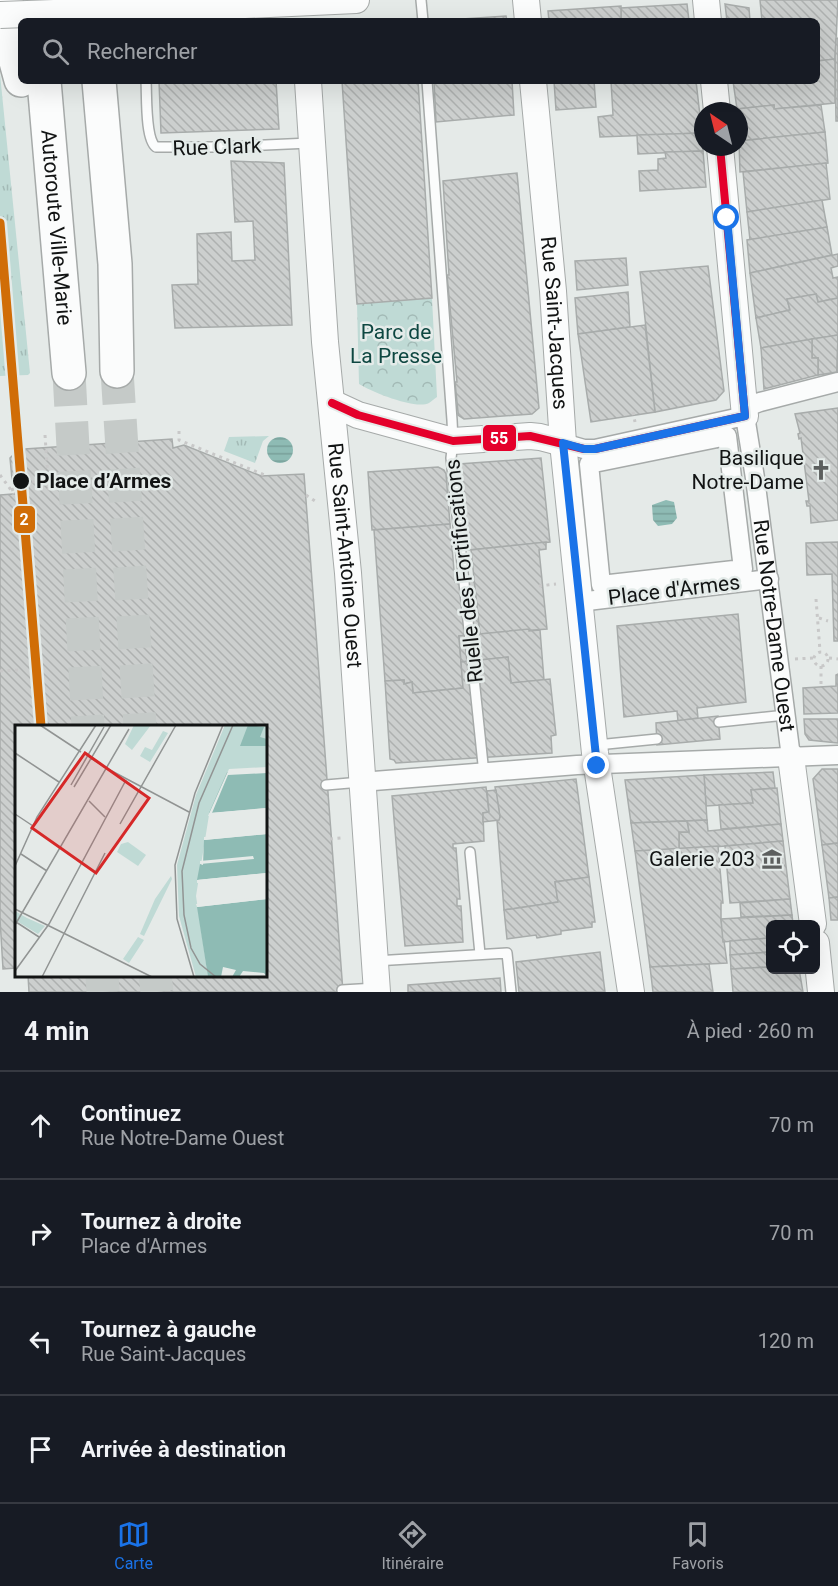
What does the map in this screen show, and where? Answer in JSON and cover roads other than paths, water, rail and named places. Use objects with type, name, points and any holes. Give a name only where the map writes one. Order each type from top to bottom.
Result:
[{"type":"highway","points":[[6,0],[12,47],[18,69]]},
{"type":"highway","points":[[37,0],[39,18]]},
{"type":"highway","points":[[91,0],[93,18]]},
{"type":"highway","points":[[97,0],[98,18]]},
{"type":"highway","points":[[22,84],[54,194]]},
{"type":"highway","name":"Autoroute Ville-Marie","points":[[44,84],[69,373]]},
{"type":"highway","points":[[99,84],[115,264],[117,371]]},
{"type":"street","points":[[0,15],[303,8],[356,0]]},
{"type":"street","points":[[526,0],[528,18]]},
{"type":"street","points":[[706,0],[708,18]]},
{"type":"street","name":"Rue Saint-Antoine Ouest","points":[[308,84],[323,311],[348,573],[376,990]]},
{"type":"street","name":"Rue Saint-Jacques","points":[[533,84],[552,279],[563,443],[595,755],[631,992]]},
{"type":"street","points":[[714,84],[716,102]]},
{"type":"street","name":"Rue Notre-Dame Ouest","points":[[721,156],[744,412],[769,579],[812,920]]},
{"type":"street","points":[[332,404],[358,415],[453,441],[540,436],[584,449],[595,449],[744,412],[760,402],[838,382]]},
{"type":"street","name":"Place d'Armes","points":[[727,436],[743,569],[602,585],[589,464],[727,436]]},
{"type":"street","name":"Place d'Armes","points":[[579,602],[769,579]]},
{"type":"street","points":[[361,782],[577,765],[595,755],[791,757],[838,755]]},
{"type":"street","points":[[819,974],[821,992]]},
{"type":"lane","points":[[421,0],[423,18]]},
{"type":"lane","name":"Rue Clark","points":[[146,84],[150,138],[156,147],[311,143]]},
{"type":"lane","name":"Ruelle des Fortifications","points":[[427,84],[453,441],[451,458],[484,774]]},
{"type":"lane","points":[[718,722],[786,715]]},
{"type":"lane","points":[[595,755],[657,740]]},
{"type":"lane","points":[[326,785],[361,782]]},
{"type":"lane","points":[[470,852],[480,954]]},
{"type":"lane","points":[[375,961],[507,952],[511,992]]},
{"type":"lane","points":[[342,990],[376,990]]},
{"type":"tunnel","points":[[117,371],[140,725]]},
{"type":"tunnel","points":[[69,373],[88,725]]},
{"type":"tunnel","points":[[102,977],[103,992]]},
{"type":"tunnel","points":[[155,977],[157,992]]},
{"type":"place","name":"Basilique Notre-Dame","points":[[821,470]]},
{"type":"place","name":"Place d’Armes","points":[[21,481]]},
{"type":"place","name":"Galerie 203","points":[[772,859]]},
{"type":"park label","name":"Parc de La Presse","points":[[396,344]]}]
